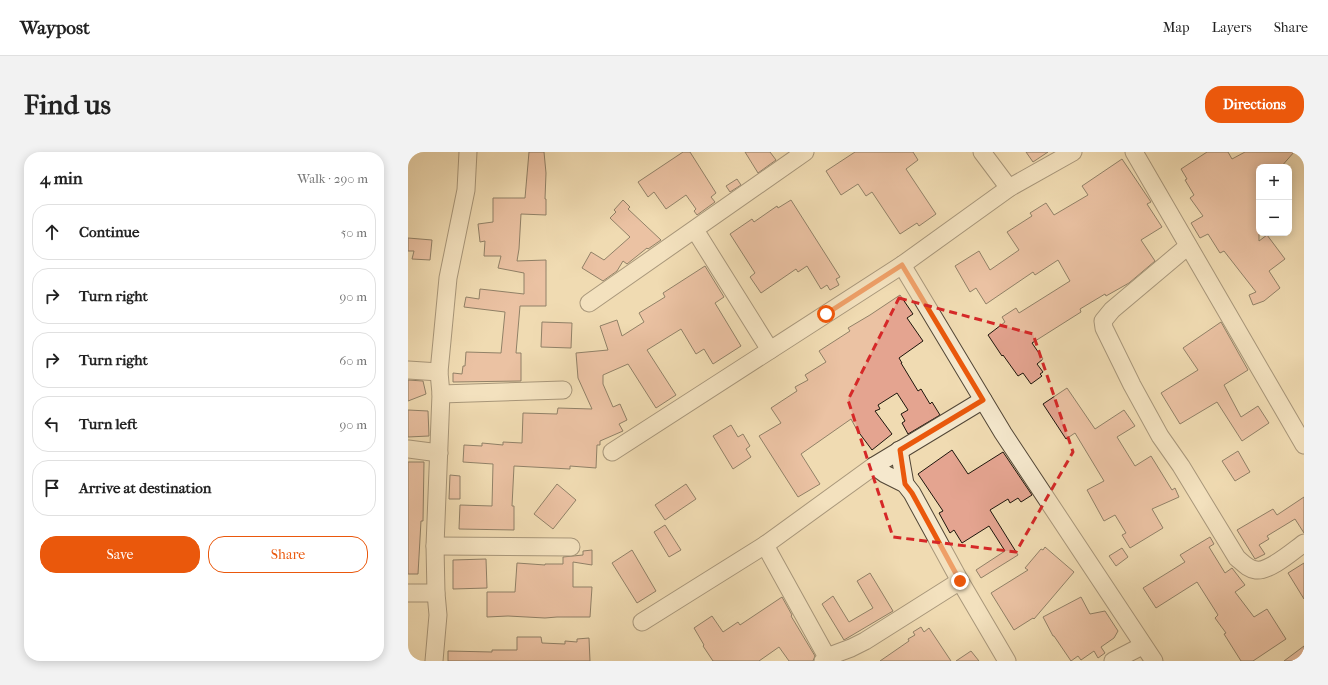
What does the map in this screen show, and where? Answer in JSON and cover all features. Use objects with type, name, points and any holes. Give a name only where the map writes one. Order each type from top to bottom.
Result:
[{"type":"street","points":[[434,661],[438,615],[435,546],[441,394],[439,372],[448,278],[466,190],[468,152]]},
{"type":"street","points":[[589,303],[806,152]]},
{"type":"street","points":[[982,152],[1010,188]]},
{"type":"street","points":[[612,452],[902,265],[1010,188],[1073,152]]},
{"type":"street","points":[[1134,152],[1304,445]]},
{"type":"street","points":[[695,230],[770,350]]},
{"type":"street","points":[[1188,246],[1112,310],[1102,321],[1104,328],[1160,436],[1238,558],[1246,566],[1257,570],[1271,566],[1304,543]]},
{"type":"street","points":[[902,265],[983,400],[1142,646],[1154,661]]},
{"type":"street","points":[[408,370],[439,372]]},
{"type":"street","points":[[441,394],[563,390]]},
{"type":"street","points":[[642,622],[765,545],[874,466],[983,400]]},
{"type":"street","points":[[408,449],[439,453]]},
{"type":"street","points":[[900,450],[905,484]]},
{"type":"street","points":[[874,466],[885,474],[905,484],[912,493],[960,581],[1007,661]]},
{"type":"street","points":[[765,545],[825,659],[851,648],[865,640],[960,581]]},
{"type":"street","points":[[435,546],[571,547]]},
{"type":"street","points":[[408,593],[436,593]]},
{"type":"street","points":[[1113,661],[1142,646]]},
{"type":"highlighted area","points":[[899,298],[1033,334],[1073,452],[1016,552],[893,537],[848,400]]},
{"type":"building","points":[[529,152],[544,152],[546,173],[546,215],[521,214],[517,261],[546,260],[546,306],[520,306],[516,353],[521,353],[521,381],[453,382],[453,373],[462,374],[463,366],[465,366],[466,352],[501,353],[505,312],[464,307],[466,297],[479,299],[480,289],[524,294],[524,273],[498,268],[501,256],[484,256],[485,241],[480,242],[478,224],[493,222],[493,198],[525,198]]},
{"type":"building","points":[[683,152],[690,152],[716,193],[711,197],[715,202],[697,215],[694,211],[696,209],[686,195],[666,209],[654,192],[648,197],[638,182]]},
{"type":"building","points":[[745,152],[770,152],[776,160],[758,173]]},
{"type":"building","points":[[855,152],[913,152],[918,160],[906,169],[936,214],[919,226],[917,223],[900,234],[872,192],[866,196],[858,184],[841,195],[826,171]]},
{"type":"building","points":[[1026,152],[1048,152],[1033,162]]},
{"type":"building","points":[[1207,152],[1228,152],[1232,159],[1245,152],[1294,152],[1284,164],[1256,164],[1256,236],[1259,236],[1259,241],[1268,236],[1285,259],[1269,271],[1280,288],[1264,301],[1253,305],[1249,295],[1256,292],[1224,251],[1220,253],[1208,234],[1200,238],[1191,223],[1203,216],[1190,198],[1194,195],[1185,180],[1187,179],[1181,169]]},
{"type":"building","points":[[1122,159],[1151,202],[1147,204],[1162,227],[1141,240],[1155,261],[1129,283],[1106,296],[1105,294],[1080,309],[1081,312],[1032,343],[1043,359],[1037,364],[1043,372],[1040,374],[1042,376],[1031,384],[1023,373],[1018,376],[988,335],[1005,322],[1002,317],[1016,308],[1019,313],[1070,281],[1058,260],[1035,275],[1033,272],[986,304],[976,288],[970,292],[955,266],[979,251],[990,270],[1019,250],[1007,232],[1032,216],[1030,213],[1046,203],[1054,215],[1088,195],[1082,186]]},
{"type":"building","points":[[737,179],[741,185],[730,192],[726,186]]},
{"type":"building","points":[[623,200],[630,207],[628,209],[661,240],[648,249],[647,248],[627,264],[623,261],[617,271],[603,281],[582,268],[591,252],[604,260],[630,237],[610,218],[616,212],[614,210]]},
{"type":"building","points":[[791,200],[840,277],[836,279],[839,285],[830,290],[827,285],[821,289],[807,266],[798,272],[796,269],[761,293],[750,277],[755,273],[730,234],[752,219],[754,222],[777,206],[778,208]]},
{"type":"building","points":[[408,238],[432,240],[430,260],[412,259],[414,251],[408,251]]},
{"type":"building","points":[[705,266],[724,297],[715,303],[741,346],[713,364],[704,349],[696,354],[681,329],[647,350],[676,395],[656,408],[628,364],[603,375],[603,384],[613,407],[620,404],[627,420],[619,424],[623,431],[600,441],[600,445],[597,445],[596,468],[570,466],[570,469],[514,466],[512,506],[514,506],[514,530],[459,529],[460,505],[492,506],[493,464],[463,462],[464,445],[482,446],[482,443],[503,445],[503,442],[522,443],[523,413],[557,414],[558,408],[592,409],[578,378],[576,353],[608,350],[600,326],[617,320],[622,336],[644,322],[639,313],[665,297],[663,293]]},
{"type":"building","points":[[900,295],[913,314],[907,318],[923,341],[899,358],[918,391],[921,389],[930,404],[932,402],[940,415],[908,434],[902,423],[905,421],[901,414],[908,410],[897,393],[878,405],[880,409],[875,411],[892,434],[872,450],[857,430],[851,419],[801,454],[820,484],[798,497],[759,436],[781,423],[771,408],[797,391],[795,387],[808,380],[805,375],[826,362],[819,351],[850,331],[848,328]]},
{"type":"building","points":[[542,322],[572,323],[571,348],[541,347]]},
{"type":"building","points":[[1221,322],[1248,370],[1224,385],[1241,417],[1258,406],[1269,423],[1242,441],[1217,402],[1180,424],[1161,393],[1198,370],[1183,348]]},
{"type":"building","points":[[408,380],[423,381],[426,394],[408,401]]},
{"type":"building","points":[[1067,388],[1095,429],[1124,410],[1135,426],[1117,437],[1135,466],[1151,456],[1172,490],[1175,488],[1179,497],[1152,509],[1163,528],[1130,548],[1122,535],[1126,533],[1115,515],[1104,521],[1087,490],[1104,481],[1075,433],[1066,439],[1043,404]]},
{"type":"building","points":[[408,410],[428,411],[429,436],[408,437]]},
{"type":"building","points":[[731,425],[738,437],[743,434],[750,446],[746,449],[751,457],[733,469],[713,436]]},
{"type":"building","points":[[952,450],[968,474],[1003,452],[1032,495],[1021,502],[1018,498],[1010,503],[1008,499],[990,510],[1018,555],[981,578],[976,570],[1005,551],[989,526],[962,543],[954,530],[950,533],[939,513],[943,511],[918,474]]},
{"type":"building","points":[[1238,451],[1250,472],[1235,481],[1222,461]]},
{"type":"building","points":[[408,462],[424,462],[423,521],[421,521],[418,574],[408,574]]},
{"type":"building","points":[[450,475],[460,476],[460,499],[449,499]]},
{"type":"building","points":[[557,484],[576,500],[553,529],[534,514]]},
{"type":"building","points":[[686,484],[696,499],[665,520],[655,505]]},
{"type":"building","points":[[1304,497],[1304,533],[1295,519],[1267,536],[1269,539],[1259,545],[1265,554],[1255,559],[1237,530],[1273,509],[1277,515]]},
{"type":"building","points":[[665,525],[681,550],[669,557],[654,532]]},
{"type":"building","points":[[1210,537],[1214,544],[1209,547],[1225,573],[1232,568],[1245,585],[1235,592],[1254,617],[1267,609],[1286,639],[1253,661],[1241,661],[1224,634],[1226,633],[1215,618],[1218,615],[1197,582],[1156,608],[1143,588],[1185,562],[1180,555]]},
{"type":"building","points":[[1045,547],[1074,572],[1034,619],[1033,618],[1014,630],[991,593],[1028,570],[1025,568],[1041,549],[1043,550]]},
{"type":"building","points":[[1122,548],[1128,557],[1116,566],[1109,556]]},
{"type":"building","points":[[592,550],[592,565],[573,562],[573,587],[592,587],[590,617],[487,617],[487,592],[515,592],[517,563],[545,565],[563,564],[563,557],[583,555],[583,551]]},
{"type":"building","points":[[632,550],[656,591],[637,603],[612,563]]},
{"type":"building","points":[[486,559],[487,588],[453,589],[453,560]]},
{"type":"building","points":[[1304,563],[1304,599],[1288,573]]},
{"type":"building","points":[[870,573],[893,611],[844,640],[822,604],[833,596],[849,622],[873,608],[857,581]]},
{"type":"building","points":[[782,597],[792,615],[791,616],[815,656],[813,661],[789,661],[779,647],[759,661],[713,661],[694,628],[712,616],[723,632],[738,622],[740,625]]},
{"type":"building","points":[[1081,597],[1090,614],[1105,611],[1118,631],[1114,638],[1101,647],[1105,653],[1098,658],[1094,651],[1081,660],[1078,656],[1071,661],[1053,636],[1043,617]]},
{"type":"building","points":[[921,627],[924,632],[929,628],[951,661],[880,661],[909,641],[908,639],[915,635],[913,632]]},
{"type":"building","points":[[517,637],[541,637],[542,643],[565,644],[565,641],[577,642],[577,639],[589,638],[590,661],[448,661],[448,651],[492,652],[492,650],[517,650]]},
{"type":"building","points":[[1304,646],[1304,661],[1284,661]]},
{"type":"building","points":[[971,651],[979,661],[956,661]]},
{"type":"route","points":[[826,314],[902,265],[983,400],[900,450],[905,484],[912,493],[960,581]]}]
